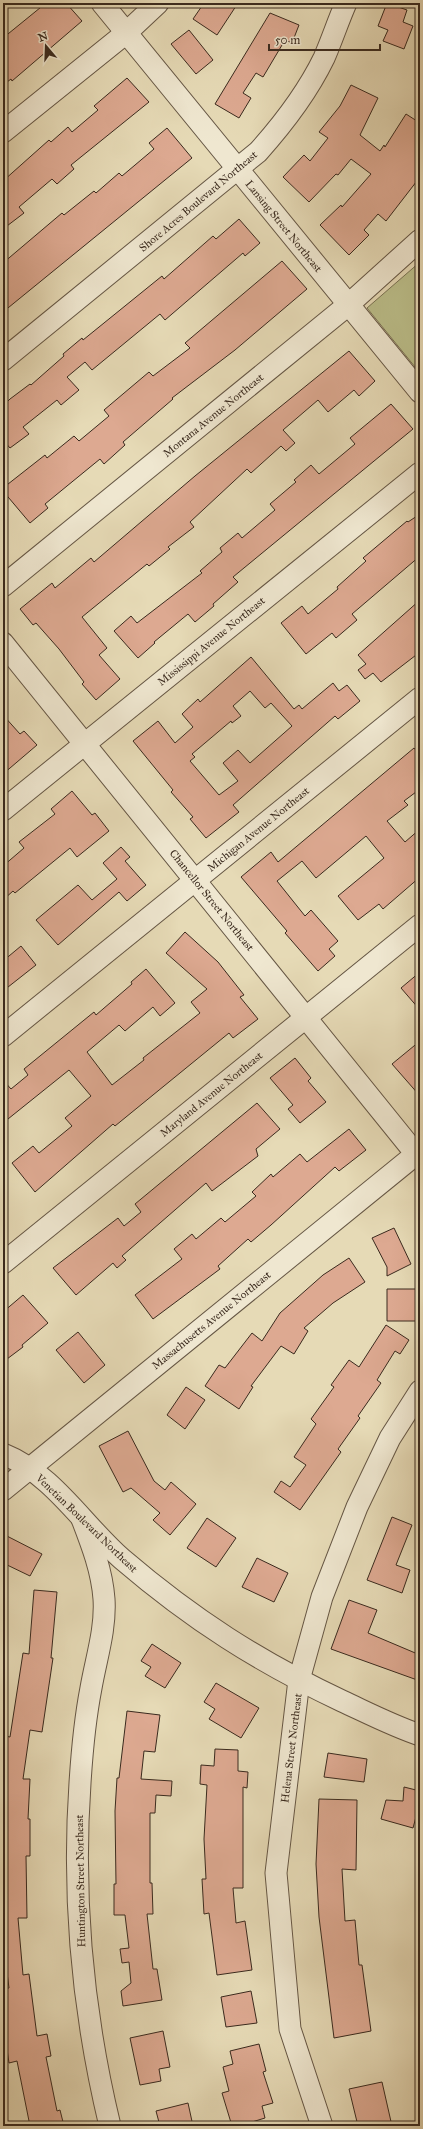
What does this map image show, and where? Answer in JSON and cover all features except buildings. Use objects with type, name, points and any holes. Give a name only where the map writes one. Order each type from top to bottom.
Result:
[{"type":"street","name":"Lansing Street Northeast","points":[[102,3],[420,392]]},
{"type":"street","points":[[3,132],[126,33],[158,3]]},
{"type":"street","name":"Shore Acres Boulevard Northeast","points":[[3,360],[238,170],[258,152],[285,121],[304,93],[324,57],[346,3]]},
{"type":"street","name":"Montana Avenue Northeast","points":[[3,586],[348,305],[420,240]]},
{"type":"street","name":"Mississippi Avenue Northeast","points":[[3,810],[420,473]]},
{"type":"street","name":"Chancellor Street Northeast","points":[[3,642],[195,881],[419,1155]]},
{"type":"street","name":"Michigan Avenue Northeast","points":[[3,1036],[420,698]]},
{"type":"street","name":"Maryland Avenue Northeast","points":[[3,1264],[420,925]]},
{"type":"street","name":"Massachusetts Avenue Northeast","points":[[3,1490],[419,1155]]},
{"type":"street","name":"Helena Street Northeast","points":[[322,2126],[290,2029],[276,1873],[298,1680],[322,1597],[351,1520],[390,1438],[420,1391]]},
{"type":"street","name":"Venetian Boulevard Northeast","points":[[3,1454],[30,1468],[52,1487],[121,1558],[197,1619],[252,1654],[298,1680],[399,1728],[420,1734]]},
{"type":"street","name":"Huntington Street Northeast","points":[[82,1519],[98,1564],[104,1600],[101,1637],[91,1688],[80,1782],[77,1846],[79,1915],[82,1964],[91,2036],[110,2126]]},
{"type":"green space","points":[[420,262],[420,373],[367,308]]}]
